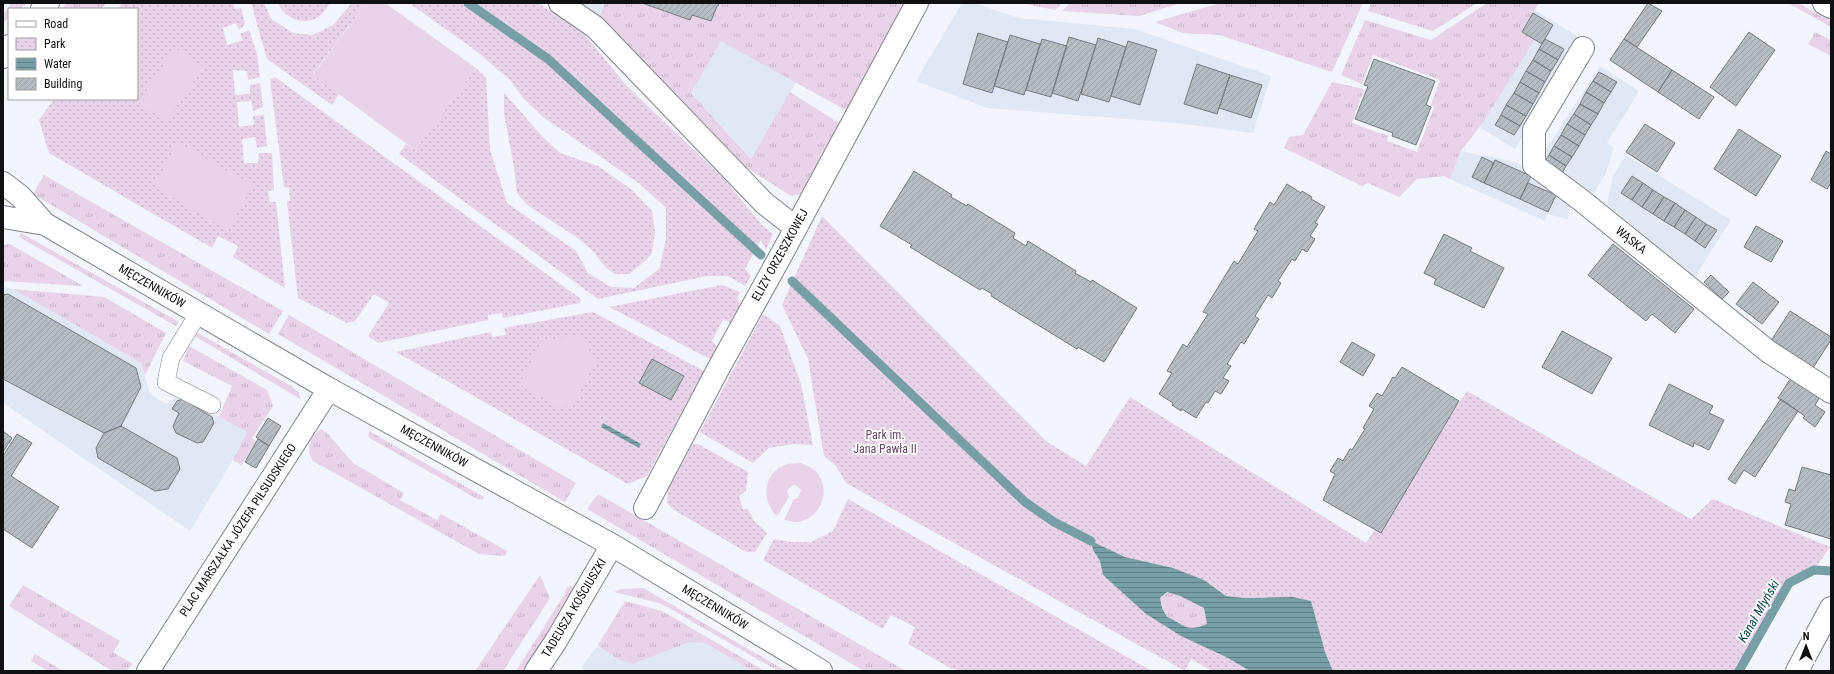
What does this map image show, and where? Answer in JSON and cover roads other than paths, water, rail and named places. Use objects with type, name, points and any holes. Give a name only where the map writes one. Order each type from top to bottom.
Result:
[{"type":"street","points":[[560,3],[595,27],[764,203],[796,228]]},
{"type":"street","name":"ELIZY ORZESZKOWEJ","points":[[645,508],[717,370],[796,228],[917,3]]},
{"type":"street","points":[[1824,3],[1831,7]]},
{"type":"street","points":[[3,57],[8,48]]},
{"type":"street","name":"WĄSKA","points":[[1583,48],[1534,130],[1534,165],[1581,200],[1769,352],[1831,392]]},
{"type":"street","name":"MĘCZENNIKÓW","points":[[3,183],[20,196],[45,224],[329,389],[612,545],[821,671]]},
{"type":"street","name":"MĘCZENNIKÓW","points":[[3,217],[45,224]]},
{"type":"street","name":"PLAC MARSZAŁKA JÓZEFA PIŁSUDSKIEGO","points":[[148,671],[329,389]]},
{"type":"street","name":"TADEUSZA KOŚCIUSZKI","points":[[536,671],[556,641],[612,545]]},
{"type":"street","points":[[1797,671],[1831,608]]},
{"type":"lane","points":[[198,314],[171,358],[166,382],[212,405]]},
{"type":"water","points":[[603,423],[641,444],[639,448],[601,427]]},
{"type":"water","points":[[1091,541],[1125,557],[1173,568],[1204,580],[1226,596],[1244,598],[1293,597],[1311,601],[1325,652],[1333,671],[1250,671],[1226,657],[1181,636],[1146,614],[1103,575],[1100,561],[1093,550]],"holes":[[[1167,592],[1180,596],[1204,608],[1207,624],[1189,628],[1167,617],[1162,608],[1160,598]]]},
{"type":"waterway","points":[[468,3],[548,59],[761,255]]},
{"type":"waterway","points":[[792,281],[1025,502],[1054,522],[1091,541]]},
{"type":"waterway","name":"Kanał Młyński","points":[[1739,671],[1789,583],[1814,570],[1831,571]]},
{"type":"park label","name":"Park im. Jana Pawła II","points":[[885,442]]}]
